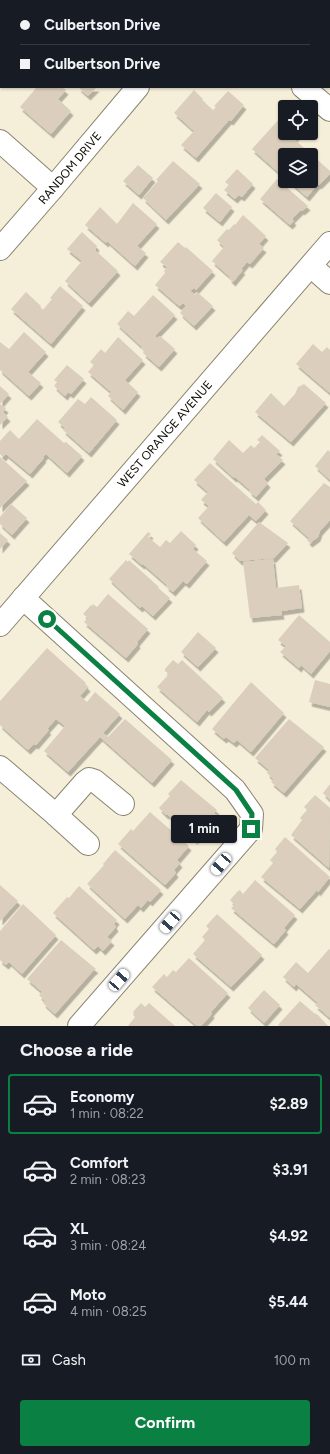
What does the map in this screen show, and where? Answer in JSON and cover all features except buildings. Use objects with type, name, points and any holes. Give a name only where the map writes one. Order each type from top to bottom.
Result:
[{"type":"street","name":"RANDOM DRIVE","points":[[0,249],[137,88]]},
{"type":"street","points":[[304,88],[330,110]]},
{"type":"street","points":[[0,141],[53,188]]},
{"type":"street","name":"WEST ORANGE AVENUE","points":[[0,625],[330,243]]},
{"type":"street","points":[[310,266],[330,283]]},
{"type":"street","points":[[23,598],[236,790],[252,814],[251,829],[79,1026]]},
{"type":"street","points":[[0,767],[88,844]]},
{"type":"street","points":[[56,816],[89,779],[95,781],[123,804]]},
{"type":"route","points":[[47,619],[236,790],[252,814],[251,829]]}]
